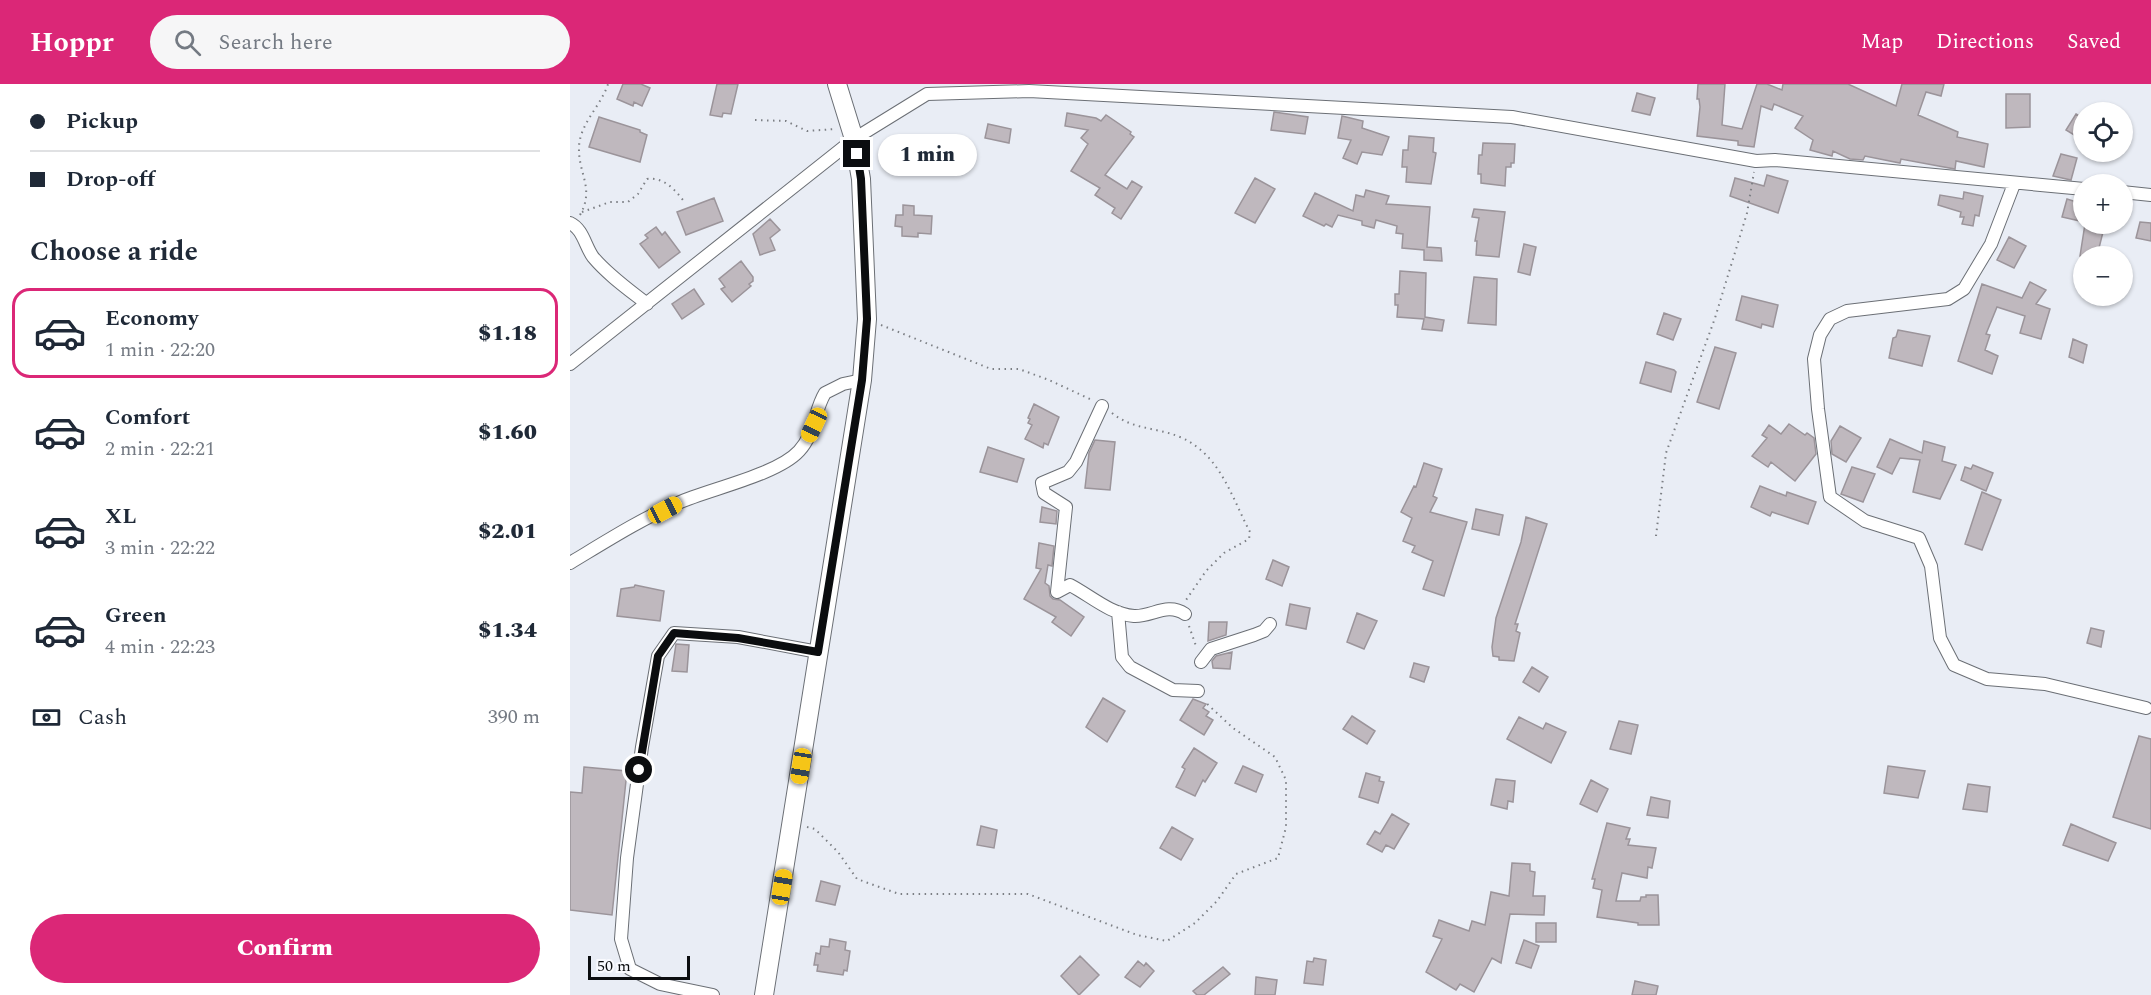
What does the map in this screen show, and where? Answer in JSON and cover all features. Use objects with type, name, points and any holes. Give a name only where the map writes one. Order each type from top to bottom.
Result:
[{"type":"street","points":[[764,995],[862,380],[867,319],[861,179],[852,131],[837,84]]},
{"type":"street","points":[[570,364],[646,304],[852,131],[927,94],[1026,88],[1512,117],[1756,160],[2073,188]]},
{"type":"street","points":[[2014,184],[1991,244],[1964,289],[1948,299],[1848,311],[1830,319],[1820,335],[1814,359],[1818,410],[1830,497],[1865,521],[1919,538],[1931,567],[1940,638],[1954,664],[1987,679],[2045,684],[2146,708]]},
{"type":"street","points":[[2133,193],[2151,195]]},
{"type":"street","points":[[572,224],[580,230],[592,256],[608,273],[646,304]]},
{"type":"street","points":[[570,563],[678,503],[738,482],[786,460],[799,451],[809,436],[825,393],[843,384],[862,380]]},
{"type":"street","points":[[1102,406],[1076,462],[1068,472],[1042,483],[1044,493],[1066,507],[1059,574],[1070,585],[1118,612],[1134,616],[1169,609],[1185,614]]},
{"type":"street","points":[[1118,612],[1122,657],[1130,667],[1173,690],[1198,691]]},
{"type":"street","points":[[1201,662],[1211,650],[1264,631],[1270,624]]},
{"type":"street","points":[[713,995],[660,984],[630,969],[621,939],[627,858],[658,656],[674,633],[738,638],[818,652]]},
{"type":"path","points":[[572,224],[582,212],[588,190],[579,161],[581,134],[604,97],[608,84]]},
{"type":"path","points":[[755,120],[786,122],[807,131],[852,131]]},
{"type":"path","points":[[1656,536],[1666,453],[1715,318],[1747,213],[1756,160]]},
{"type":"path","points":[[582,212],[610,202],[628,202],[638,194],[647,179],[655,178],[671,187],[683,201]]},
{"type":"path","points":[[867,319],[991,369],[1019,369],[1049,380],[1102,406],[1125,423],[1180,437],[1197,447],[1215,464],[1228,485],[1250,532],[1249,539],[1224,553],[1206,571],[1186,600],[1185,614],[1201,662]]},
{"type":"path","points":[[793,822],[815,830],[838,852],[857,879],[899,894],[1028,894],[1137,935],[1167,941],[1196,923],[1217,901],[1236,874],[1278,858],[1286,827],[1286,780],[1275,757],[1233,728],[1202,699],[1198,691]]},
{"type":"building","points":[[623,84],[641,84],[650,88],[642,106],[634,102],[633,106],[617,99]]},
{"type":"building","points":[[717,84],[738,84],[731,114],[723,113],[722,117],[710,115]]},
{"type":"building","points":[[1698,84],[1725,84],[1722,125],[1742,129],[1757,84],[1767,84],[1782,90],[1783,84],[1848,84],[1896,106],[1902,84],[1944,84],[1941,96],[1926,92],[1918,115],[1958,132],[1957,137],[1988,144],[1984,167],[1956,161],[1955,169],[1901,159],[1900,163],[1865,156],[1863,160],[1850,159],[1833,151],[1832,156],[1810,150],[1813,140],[1795,128],[1803,116],[1774,104],[1772,110],[1761,106],[1754,147],[1738,145],[1738,141],[1697,136],[1700,107],[1699,99],[1697,99]]},
{"type":"building","points":[[1637,93],[1655,98],[1650,115],[1632,111]]},
{"type":"building","points":[[2006,94],[2030,94],[2030,127],[2006,128]]},
{"type":"building","points":[[1274,112],[1308,117],[1305,134],[1271,130]]},
{"type":"building","points":[[1067,113],[1101,121],[1106,115],[1131,132],[1130,134],[1134,137],[1105,175],[1127,189],[1132,181],[1142,187],[1121,219],[1112,213],[1115,208],[1095,195],[1100,188],[1071,171],[1088,144],[1081,138],[1088,130],[1065,126]]},
{"type":"building","points":[[1342,116],[1363,121],[1362,128],[1389,137],[1382,155],[1362,152],[1357,164],[1343,158],[1351,140],[1338,138]]},
{"type":"building","points":[[599,117],[640,130],[647,135],[640,162],[589,147]]},
{"type":"building","points":[[2073,119],[2073,134],[2066,130]]},
{"type":"building","points":[[988,124],[1011,129],[1009,143],[985,138]]},
{"type":"building","points":[[1409,136],[1434,138],[1433,152],[1436,153],[1431,184],[1406,182],[1407,167],[1402,167],[1403,150],[1408,150]]},
{"type":"building","points":[[1483,143],[1515,144],[1514,163],[1511,163],[1511,167],[1506,167],[1505,186],[1481,183],[1481,174],[1478,174],[1479,155],[1482,155]]},
{"type":"building","points":[[2061,154],[2073,157],[2073,162],[2076,162],[2071,180],[2053,176]]},
{"type":"building","points":[[1767,175],[1788,181],[1778,213],[1730,196],[1735,178],[1764,186]]},
{"type":"building","points":[[1255,178],[1275,189],[1255,223],[1235,213]]},
{"type":"building","points":[[1366,190],[1389,196],[1386,204],[1430,207],[1427,247],[1441,248],[1442,261],[1424,260],[1424,250],[1402,248],[1403,234],[1396,233],[1397,226],[1376,220],[1374,228],[1362,225],[1362,221],[1338,215],[1332,227],[1326,224],[1324,226],[1303,216],[1315,193],[1353,211],[1356,195],[1364,197]]},
{"type":"building","points":[[1964,192],[1983,196],[1979,216],[1975,215],[1973,226],[1962,224],[1964,217],[1960,217],[1961,212],[1938,205],[1940,195],[1963,199]]},
{"type":"building","points":[[714,198],[723,221],[686,235],[677,212]]},
{"type":"building","points":[[2067,199],[2073,201],[2073,219],[2062,217]]},
{"type":"building","points":[[903,205],[914,206],[914,215],[932,216],[931,234],[918,233],[918,237],[902,236],[902,227],[895,226],[896,215],[903,215]]},
{"type":"building","points":[[1474,209],[1505,212],[1499,257],[1476,255],[1477,241],[1475,241],[1479,218],[1472,217]]},
{"type":"building","points":[[770,219],[780,230],[770,238],[775,250],[760,255],[753,234]]},
{"type":"building","points":[[2140,222],[2151,223],[2151,241],[2136,238]]},
{"type":"building","points":[[656,227],[662,235],[665,232],[680,252],[659,268],[640,244],[648,238],[645,235]]},
{"type":"building","points":[[2083,234],[2102,234],[2100,246],[2082,246]]},
{"type":"building","points":[[2009,237],[2026,246],[2014,268],[1997,260]]},
{"type":"building","points":[[1524,244],[1536,247],[1530,275],[1518,272]]},
{"type":"building","points":[[741,261],[753,277],[753,281],[749,284],[751,286],[732,302],[721,289],[725,287],[719,279]]},
{"type":"building","points":[[1400,271],[1426,273],[1425,317],[1444,320],[1442,331],[1422,329],[1424,319],[1397,317],[1398,305],[1395,305],[1395,294],[1399,294]]},
{"type":"building","points":[[1474,277],[1497,279],[1496,325],[1468,323]]},
{"type":"building","points":[[2030,282],[2046,290],[2036,304],[2050,309],[2041,339],[2020,333],[2025,316],[1997,307],[1986,334],[1990,335],[1985,350],[1998,356],[1992,374],[1958,361],[1982,284],[2022,298]]},
{"type":"building","points":[[694,289],[704,304],[682,319],[672,304]]},
{"type":"building","points":[[1742,296],[1778,305],[1773,327],[1762,324],[1761,328],[1736,320]]},
{"type":"building","points":[[1664,313],[1681,319],[1673,340],[1657,334]]},
{"type":"building","points":[[1898,330],[1930,336],[1922,366],[1889,358],[1893,338],[1896,337]]},
{"type":"building","points":[[2073,339],[2087,345],[2083,363],[2069,357]]},
{"type":"building","points":[[1715,347],[1736,353],[1719,409],[1697,402]]},
{"type":"building","points":[[1646,362],[1676,372],[1671,392],[1640,383]]},
{"type":"building","points":[[1034,404],[1059,417],[1048,445],[1044,443],[1043,448],[1025,439],[1032,425],[1028,423],[1030,419],[1028,418]]},
{"type":"building","points":[[1789,424],[1814,438],[1816,454],[1795,481],[1771,462],[1768,467],[1752,456],[1767,438],[1762,435],[1769,425],[1781,434]]},
{"type":"building","points":[[1840,426],[1861,438],[1846,462],[1832,454],[1831,441]]},
{"type":"building","points":[[1890,439],[1922,453],[1924,441],[1945,447],[1942,461],[1956,465],[1940,499],[1913,492],[1920,460],[1900,458],[1892,474],[1877,467]]},
{"type":"building","points":[[1095,440],[1115,442],[1110,490],[1085,488],[1089,453]]},
{"type":"building","points":[[988,447],[1024,459],[1017,482],[980,472]]},
{"type":"building","points":[[1424,463],[1442,469],[1433,496],[1437,498],[1430,512],[1467,522],[1444,596],[1423,589],[1433,561],[1412,552],[1415,546],[1403,541],[1412,518],[1401,512],[1414,486],[1416,487]]},
{"type":"building","points":[[1973,465],[1993,473],[1986,491],[1961,480],[1965,467],[1971,469]]},
{"type":"building","points":[[1852,467],[1875,474],[1863,502],[1841,494]]},
{"type":"building","points":[[1760,486],[1786,496],[1787,492],[1816,502],[1808,524],[1772,512],[1770,516],[1751,507]]},
{"type":"building","points":[[1982,492],[2001,500],[1982,550],[1965,544]]},
{"type":"building","points":[[1042,507],[1057,511],[1056,524],[1040,522]]},
{"type":"building","points":[[1476,509],[1503,515],[1499,535],[1472,529]]},
{"type":"building","points":[[1526,517],[1547,524],[1515,624],[1518,624],[1516,631],[1520,633],[1514,661],[1499,660],[1499,657],[1493,656],[1492,647],[1496,618],[1521,542]]},
{"type":"building","points":[[1039,543],[1054,546],[1052,566],[1048,565],[1045,583],[1049,586],[1050,596],[1060,600],[1084,617],[1071,636],[1052,622],[1056,617],[1024,599],[1041,569],[1036,568]]},
{"type":"building","points":[[1273,560],[1289,567],[1282,586],[1266,579]]},
{"type":"building","points":[[635,585],[664,591],[660,621],[617,616],[621,589]]},
{"type":"building","points":[[1290,604],[1310,608],[1306,629],[1286,625]]},
{"type":"building","points":[[1357,613],[1377,621],[1364,649],[1347,642]]},
{"type":"building","points":[[1209,622],[1227,622],[1226,635],[1208,641]]},
{"type":"building","points":[[2091,628],[2104,631],[2101,647],[2087,643]]},
{"type":"building","points":[[676,644],[689,645],[687,672],[672,671]]},
{"type":"building","points":[[1232,652],[1230,669],[1213,668],[1212,661],[1216,656]]},
{"type":"building","points":[[1414,663],[1429,667],[1424,682],[1410,677]]},
{"type":"building","points":[[1532,667],[1548,677],[1539,692],[1523,682]]},
{"type":"building","points":[[1103,698],[1125,711],[1107,742],[1086,727]]},
{"type":"building","points":[[1193,699],[1206,704],[1203,708],[1209,712],[1206,716],[1213,720],[1204,735],[1180,720]]},
{"type":"building","points":[[1352,716],[1375,731],[1367,744],[1343,729]]},
{"type":"building","points":[[1519,717],[1543,729],[1546,723],[1566,732],[1551,763],[1507,739]]},
{"type":"building","points":[[1619,721],[1638,725],[1631,754],[1610,749]]},
{"type":"building","points":[[2139,736],[2151,739],[2151,829],[2113,817]]},
{"type":"building","points":[[1194,748],[1217,763],[1205,782],[1203,780],[1195,796],[1176,787],[1185,769],[1182,767]]},
{"type":"building","points":[[1243,766],[1263,775],[1256,792],[1235,783]]},
{"type":"building","points":[[1888,766],[1925,771],[1918,798],[1884,793]]},
{"type":"building","points":[[584,767],[627,771],[612,915],[570,910],[570,792],[582,793]]},
{"type":"building","points":[[1366,773],[1380,777],[1379,781],[1384,782],[1378,803],[1359,797]]},
{"type":"building","points":[[1496,779],[1515,781],[1513,802],[1508,801],[1507,809],[1491,805]]},
{"type":"building","points":[[1591,780],[1608,789],[1597,812],[1580,804]]},
{"type":"building","points":[[1968,784],[1990,787],[1987,812],[1963,809]]},
{"type":"building","points":[[1651,797],[1670,801],[1668,818],[1647,815]]},
{"type":"building","points":[[1392,814],[1409,824],[1394,849],[1386,845],[1382,852],[1367,844],[1375,831],[1380,834]]},
{"type":"building","points":[[1607,823],[1630,828],[1626,839],[1630,839],[1628,845],[1656,848],[1652,868],[1648,867],[1647,878],[1622,873],[1616,901],[1640,901],[1641,897],[1646,897],[1646,895],[1658,895],[1659,925],[1638,925],[1638,923],[1597,917],[1602,890],[1593,888],[1595,879],[1592,879]]},
{"type":"building","points":[[2071,824],[2116,843],[2108,861],[2063,845]]},
{"type":"building","points":[[981,826],[997,830],[994,848],[977,845]]},
{"type":"building","points":[[1172,827],[1193,839],[1181,860],[1160,848]]},
{"type":"building","points":[[1512,863],[1530,864],[1530,871],[1535,872],[1533,896],[1545,896],[1544,915],[1510,914],[1501,963],[1492,958],[1474,992],[1460,984],[1456,990],[1426,972],[1442,939],[1433,936],[1439,920],[1469,931],[1472,921],[1485,925],[1491,892],[1509,896]]},
{"type":"building","points":[[821,881],[840,886],[835,905],[816,901]]},
{"type":"building","points":[[1536,923],[1556,923],[1556,942],[1536,942]]},
{"type":"building","points":[[830,939],[846,942],[845,950],[850,951],[847,971],[844,970],[843,975],[817,971],[818,965],[814,965],[816,953],[820,954],[821,946],[829,947]]},
{"type":"building","points":[[1524,940],[1539,946],[1531,968],[1516,963]]},
{"type":"building","points":[[1080,956],[1099,975],[1079,995],[1061,976]]},
{"type":"building","points":[[1314,958],[1326,960],[1323,985],[1304,983],[1307,961],[1313,962]]},
{"type":"building","points":[[1138,961],[1144,966],[1146,963],[1154,971],[1140,987],[1125,977]]},
{"type":"building","points":[[1223,967],[1230,974],[1204,995],[1197,995],[1193,991]]},
{"type":"building","points":[[1256,977],[1277,980],[1275,995],[1255,995]]},
{"type":"building","points":[[1635,981],[1658,986],[1656,995],[1632,995]]},
{"type":"route","points":[[639,770],[658,656],[674,633],[702,633],[818,652],[862,380],[867,319],[862,245],[861,179],[857,154]]}]
